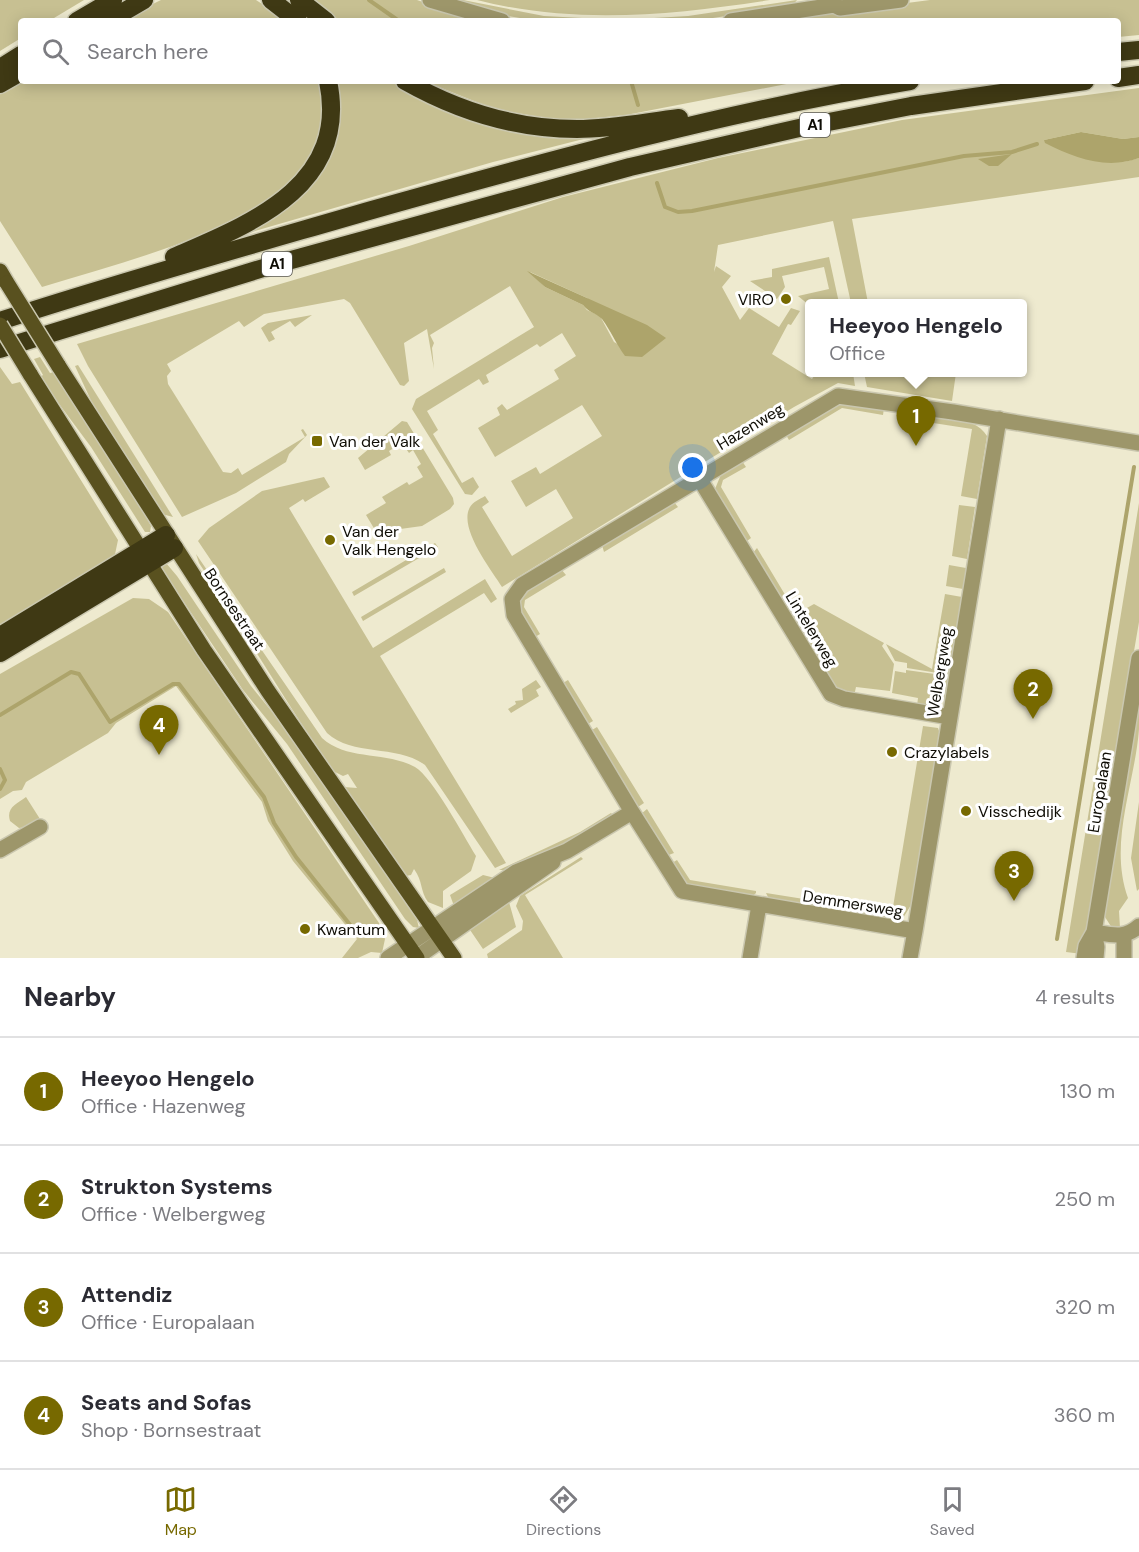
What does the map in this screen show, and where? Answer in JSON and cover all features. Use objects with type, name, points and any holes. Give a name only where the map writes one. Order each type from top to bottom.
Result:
[{"type":"highway","points":[[82,18],[113,0]]},
{"type":"highway","points":[[113,18],[144,0]]},
{"type":"highway","points":[[271,0],[294,18]]},
{"type":"highway","points":[[299,0],[322,18]]},
{"type":"highway","points":[[1121,52],[1139,50]]},
{"type":"highway","points":[[0,68],[18,57]]},
{"type":"highway","points":[[0,84],[18,74]]},
{"type":"highway","points":[[1121,78],[1139,75]]},
{"type":"highway","name":"A1","points":[[109,286],[250,223],[298,188],[311,172],[328,134],[331,114],[328,84]]},
{"type":"highway","name":"A1","points":[[411,84],[447,103],[486,116],[551,128],[607,127],[765,108]]},
{"type":"highway","name":"A1","points":[[0,323],[109,286],[490,177],[765,108],[894,84]]},
{"type":"highway","name":"A1","points":[[2,348],[273,265],[630,167],[808,126],[911,106],[1064,84]]},
{"type":"highway","points":[[0,636],[170,542]]},
{"type":"highway","points":[[0,653],[145,556]]},
{"type":"main road","name":"Bornsestraat","points":[[4,277],[170,542],[268,691],[454,958]]},
{"type":"main road","points":[[0,323],[204,650],[417,958]]},
{"type":"street","points":[[430,0],[492,18]]},
{"type":"street","points":[[750,18],[834,5],[840,8],[901,0]]},
{"type":"street","name":"Hazenweg","points":[[632,812],[514,615],[512,599],[522,585],[838,396],[999,419],[1139,443]]},
{"type":"street","name":"Welbergweg","points":[[915,931],[999,419]]},
{"type":"street","name":"Lintelerweg","points":[[699,478],[831,694],[844,699],[950,717]]},
{"type":"street","name":"Europalaan","points":[[1084,958],[1086,946],[1094,932],[1139,658]]},
{"type":"street","points":[[417,958],[437,933],[516,872],[567,851],[632,812]]},
{"type":"street","name":"Demmersweg","points":[[632,812],[682,891],[915,931],[910,958]]},
{"type":"street","points":[[0,850],[40,827]]},
{"type":"street","points":[[750,958],[759,905]]},
{"type":"street","points":[[1094,932],[1124,935],[1139,926]]},
{"type":"street","name":"Europalaan","points":[[1094,932],[1097,947],[1096,958]]},
{"type":"street","points":[[388,958],[408,944],[437,933]]},
{"type":"street","points":[[1124,935],[1125,958]]},
{"type":"shaded area","points":[[0,0],[84,0],[54,18],[18,18],[18,40],[0,51]]},
{"type":"shaded area","points":[[161,0],[256,0],[283,18],[124,18]]},
{"type":"shaded area","points":[[315,0],[417,0],[468,18],[336,18]]},
{"type":"shaded area","points":[[446,0],[463,0],[544,16],[582,18],[520,18]]},
{"type":"shaded area","points":[[477,0],[770,0],[697,10],[587,15],[550,13]]},
{"type":"shaded area","points":[[797,0],[792,6],[713,18],[654,18],[688,16]]},
{"type":"shaded area","points":[[930,0],[1139,0],[1139,35],[1121,37],[1121,18],[792,18]]},
{"type":"shaded area","points":[[18,83],[321,84],[321,122],[310,160],[294,183],[245,214],[189,240],[42,287],[0,221],[0,92]]},
{"type":"shaded area","points":[[335,84],[403,84],[448,107],[607,133],[493,162],[241,235],[303,193]]},
{"type":"shaded area","points":[[432,84],[786,84],[626,115],[576,120],[552,119],[494,109]]},
{"type":"shaded area","points":[[1139,88],[1139,137],[1123,139],[1081,132],[1044,140],[1124,162],[1139,158],[1139,177],[852,219],[867,299],[850,299],[833,221],[718,245],[714,272],[716,266],[731,276],[722,287],[740,320],[749,308],[779,327],[791,308],[800,311],[791,325],[788,324],[772,354],[805,375],[805,377],[812,379],[813,377],[854,377],[855,386],[838,383],[794,407],[502,587],[472,537],[467,516],[470,507],[485,496],[489,502],[482,507],[512,556],[573,518],[556,489],[526,507],[511,481],[536,467],[540,474],[602,436],[582,405],[495,457],[478,428],[500,415],[497,408],[502,404],[507,410],[559,379],[554,370],[576,356],[562,333],[540,347],[537,344],[486,375],[489,382],[483,385],[479,379],[427,411],[438,430],[433,434],[462,483],[473,477],[479,487],[472,495],[465,494],[412,409],[416,399],[534,327],[510,286],[430,335],[434,343],[432,348],[434,369],[427,329],[404,343],[409,381],[404,386],[400,385],[350,303],[344,299],[264,314],[244,327],[239,321],[167,364],[171,371],[167,376],[168,384],[223,472],[231,473],[238,468],[242,475],[305,437],[301,430],[303,429],[307,435],[289,454],[286,462],[236,493],[182,517],[88,366],[77,344],[409,246],[563,197],[718,158],[902,120]],"holes":[[[530,272],[587,298],[642,357],[614,342],[600,316],[587,310],[583,305],[545,287]]]},
{"type":"shaded area","points":[[1081,132],[1123,139],[1139,137],[1139,158],[1115,163],[1091,161],[1056,148],[1045,143],[1044,140]]},
{"type":"shaded area","points":[[1012,154],[998,166],[989,166],[978,159]]},
{"type":"shaded area","points":[[829,257],[838,299],[805,299],[805,302],[798,296],[829,289],[824,267],[782,276],[785,287],[777,299],[750,281],[772,277],[772,269]]},
{"type":"shaded area","points":[[527,271],[647,325],[666,338],[642,357],[625,356],[600,317],[583,305],[545,287]]},
{"type":"shaded area","points":[[312,315],[295,327],[290,321],[271,332],[275,339],[269,342],[261,328],[268,323]]},
{"type":"shaded area","points":[[40,357],[50,373],[54,372],[146,517],[151,526],[150,532],[145,532],[91,447],[45,385],[40,377],[43,375],[34,359]]},
{"type":"shaded area","points":[[78,365],[173,517],[162,514],[101,422],[75,366]]},
{"type":"shaded area","points":[[0,367],[12,384],[20,382],[118,540],[114,559],[0,625]]},
{"type":"shaded area","points":[[865,377],[955,377],[952,401],[867,387]]},
{"type":"shaded area","points":[[841,401],[884,408],[883,415],[842,408],[789,440],[786,435]]},
{"type":"shaded area","points":[[902,411],[961,419],[972,423],[987,436],[977,499],[961,496],[972,429],[901,418]]},
{"type":"shaded area","points":[[402,421],[407,422],[453,498],[454,504],[450,509],[422,526],[393,530],[378,535],[366,515],[386,503],[382,497],[407,482],[409,485],[423,477],[417,467],[421,464],[413,450],[409,453],[402,443],[389,451],[391,455],[365,470],[358,458]]},
{"type":"shaded area","points":[[742,461],[746,467],[723,480],[721,487],[751,538],[747,541],[744,540],[715,489],[722,472]]},
{"type":"shaded area","points":[[324,477],[330,487],[305,502],[303,499],[289,508],[373,648],[485,579],[497,599],[491,603],[484,593],[380,656],[506,863],[495,868],[425,765],[402,755],[349,745],[327,733],[198,541],[209,528],[262,491]]},
{"type":"shaded area","points":[[674,502],[678,507],[604,552],[602,545]]},
{"type":"shaded area","points":[[1139,503],[1139,622],[1082,954],[1066,952]]},
{"type":"shaded area","points":[[959,505],[975,507],[967,559],[952,556]]},
{"type":"shaded area","points":[[435,543],[438,547],[354,596],[352,592]]},
{"type":"shaded area","points":[[757,548],[787,598],[783,601],[780,600],[752,554]]},
{"type":"shaded area","points":[[196,554],[322,738],[343,750],[392,759],[415,767],[439,794],[476,856],[471,871],[443,891],[443,908],[428,902],[414,869],[411,875],[406,876],[344,787],[357,788],[348,774],[343,776],[333,771],[199,563]]},
{"type":"shaded area","points":[[166,563],[251,686],[299,745],[415,912],[419,928],[413,927],[405,919],[287,744],[243,690],[161,568]]},
{"type":"shaded area","points":[[949,565],[966,568],[963,589],[946,586]]},
{"type":"shaded area","points":[[444,568],[446,572],[363,621],[361,617]]},
{"type":"shaded area","points":[[561,569],[566,575],[525,600],[524,607],[540,634],[535,637],[526,623],[520,603],[528,589]]},
{"type":"shaded area","points":[[945,594],[962,597],[950,675],[907,668],[907,663],[895,661],[886,644],[932,669]]},
{"type":"shaded area","points":[[133,598],[149,599],[168,612],[379,923],[385,939],[382,953],[371,952],[358,958],[342,958],[357,939],[293,861],[268,821],[262,802],[176,686],[116,723],[108,733],[26,782],[22,790],[13,791],[0,799],[0,674]]},
{"type":"shaded area","points":[[814,604],[884,643],[882,646],[894,664],[890,691],[856,687],[854,696],[837,690],[787,613],[793,606],[798,613]]},
{"type":"shaded area","points":[[906,670],[949,676],[947,692],[942,702],[933,706],[917,706],[918,698],[892,693],[895,671],[906,673]]},
{"type":"shaded area","points":[[536,680],[541,687],[536,690],[539,696],[511,713],[508,709],[516,704],[515,701],[523,700],[522,689]]},
{"type":"shaded area","points":[[568,680],[593,721],[588,724],[563,683]]},
{"type":"shaded area","points":[[1139,692],[1137,750],[1122,835],[1123,877],[1128,898],[1119,911],[1120,928],[1112,928],[1105,917]]},
{"type":"shaded area","points":[[923,726],[938,728],[940,734],[911,905],[903,918],[885,920],[881,915],[882,911],[892,913]]},
{"type":"shaded area","points":[[597,727],[644,803],[638,807],[592,730]]},
{"type":"shaded area","points":[[26,797],[40,819],[27,827],[19,828],[10,821],[9,813]]},
{"type":"shaded area","points":[[1139,802],[1139,889],[1137,891],[1131,858]]},
{"type":"shaded area","points":[[647,809],[674,853],[666,856],[641,814]]},
{"type":"shaded area","points":[[611,813],[613,815],[585,834],[510,870],[499,870],[580,832]]},
{"type":"shaded area","points":[[581,857],[583,859],[525,895],[563,958],[488,958],[487,954],[522,930],[523,921],[516,906],[520,896]]},
{"type":"shaded area","points":[[677,860],[690,880],[756,891],[756,893],[750,898],[692,888],[683,882],[672,863]]},
{"type":"shaded area","points":[[483,875],[495,878],[454,906],[450,895]]},
{"type":"shaded area","points":[[766,893],[867,909],[867,913],[861,916],[770,901]]},
{"type":"shaded area","points":[[509,902],[516,927],[483,949],[468,927]]},
{"type":"waterway","points":[[369,0],[395,18]]},
{"type":"waterway","points":[[632,84],[638,105]]},
{"type":"waterway","points":[[657,183],[665,207],[678,212],[692,211],[964,156],[1012,152],[1037,144]]},
{"type":"waterway","points":[[1057,939],[1134,467]]},
{"type":"waterway","points":[[0,715],[71,672],[79,674],[110,722],[173,684],[179,684],[264,797],[274,823],[296,857],[359,936]]},
{"type":"waterway","points":[[0,769],[5,780],[0,789]]},
{"type":"place","name":"VIRO","points":[[786,299]]},
{"type":"place","name":"Van der Valk","points":[[317,441]]},
{"type":"place","name":"Heeyoo Hengelo","points":[[916,446]]},
{"type":"place","name":"Van der Valk Hengelo","points":[[330,540]]},
{"type":"place","name":"Strukton Systems","points":[[1033,719]]},
{"type":"place","name":"Crazylabels","points":[[892,752]]},
{"type":"place","name":"Seats and Sofas","points":[[159,755]]},
{"type":"place","name":"Visschedijk","points":[[966,811]]},
{"type":"place","name":"Attendiz","points":[[1014,901]]},
{"type":"place","name":"Kwantum","points":[[305,929]]}]
